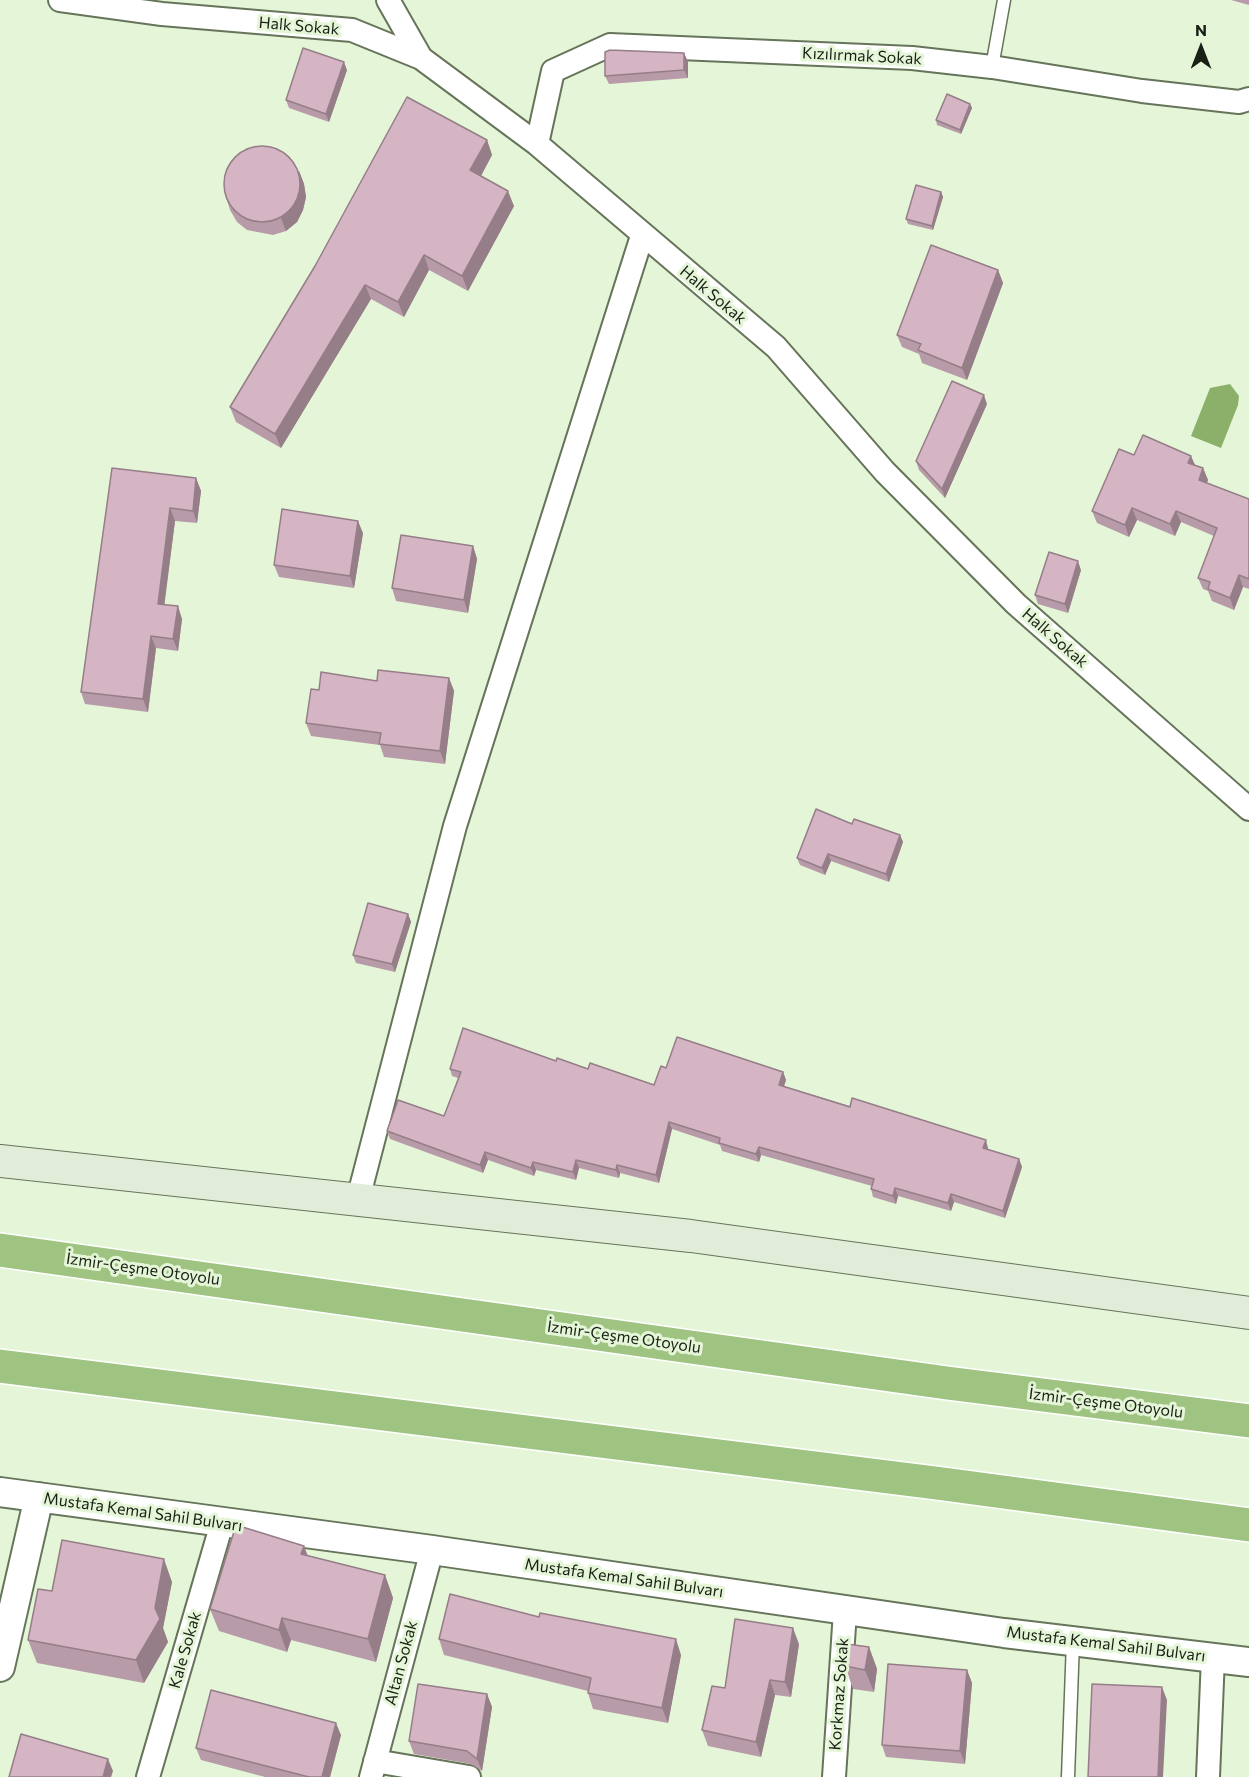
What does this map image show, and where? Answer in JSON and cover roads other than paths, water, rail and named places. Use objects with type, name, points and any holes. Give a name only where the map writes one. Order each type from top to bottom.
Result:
[{"type":"highway","name":"İzmir-Çeşme Otoyolu","points":[[0,1250],[947,1383],[1249,1421]]},
{"type":"highway","points":[[0,1366],[936,1483],[1249,1525]]},
{"type":"main road","points":[[0,1161],[703,1238],[1249,1313]]},
{"type":"street","name":"Halk Sokak","points":[[60,0],[162,14],[352,30],[421,58],[537,144],[642,236],[776,347],[885,472],[1017,604],[1249,809]]},
{"type":"street","points":[[388,0],[421,58]]},
{"type":"street","name":"Kızılırmak Sokak","points":[[537,144],[553,71],[610,45],[912,58],[992,67],[1142,91],[1239,102],[1249,99]]},
{"type":"street","points":[[358,1199],[455,826],[642,236]]},
{"type":"street","name":"Mustafa Kemal Sahil Bulvarı","points":[[0,1492],[432,1550],[844,1611],[1249,1662]]},
{"type":"street","points":[[0,1667],[39,1497]]},
{"type":"street","name":"Kale Sokak","points":[[148,1777],[222,1523]]},
{"type":"street","name":"Altan Sokak","points":[[373,1769],[432,1550]]},
{"type":"street","name":"Korkmaz Sokak","points":[[834,1777],[844,1611]]},
{"type":"street","points":[[1208,1777],[1213,1657]]},
{"type":"street","points":[[373,1769],[469,1777]]},
{"type":"lane","points":[[992,67],[1004,0]]},
{"type":"lane","points":[[1068,1777],[1073,1641]]}]
